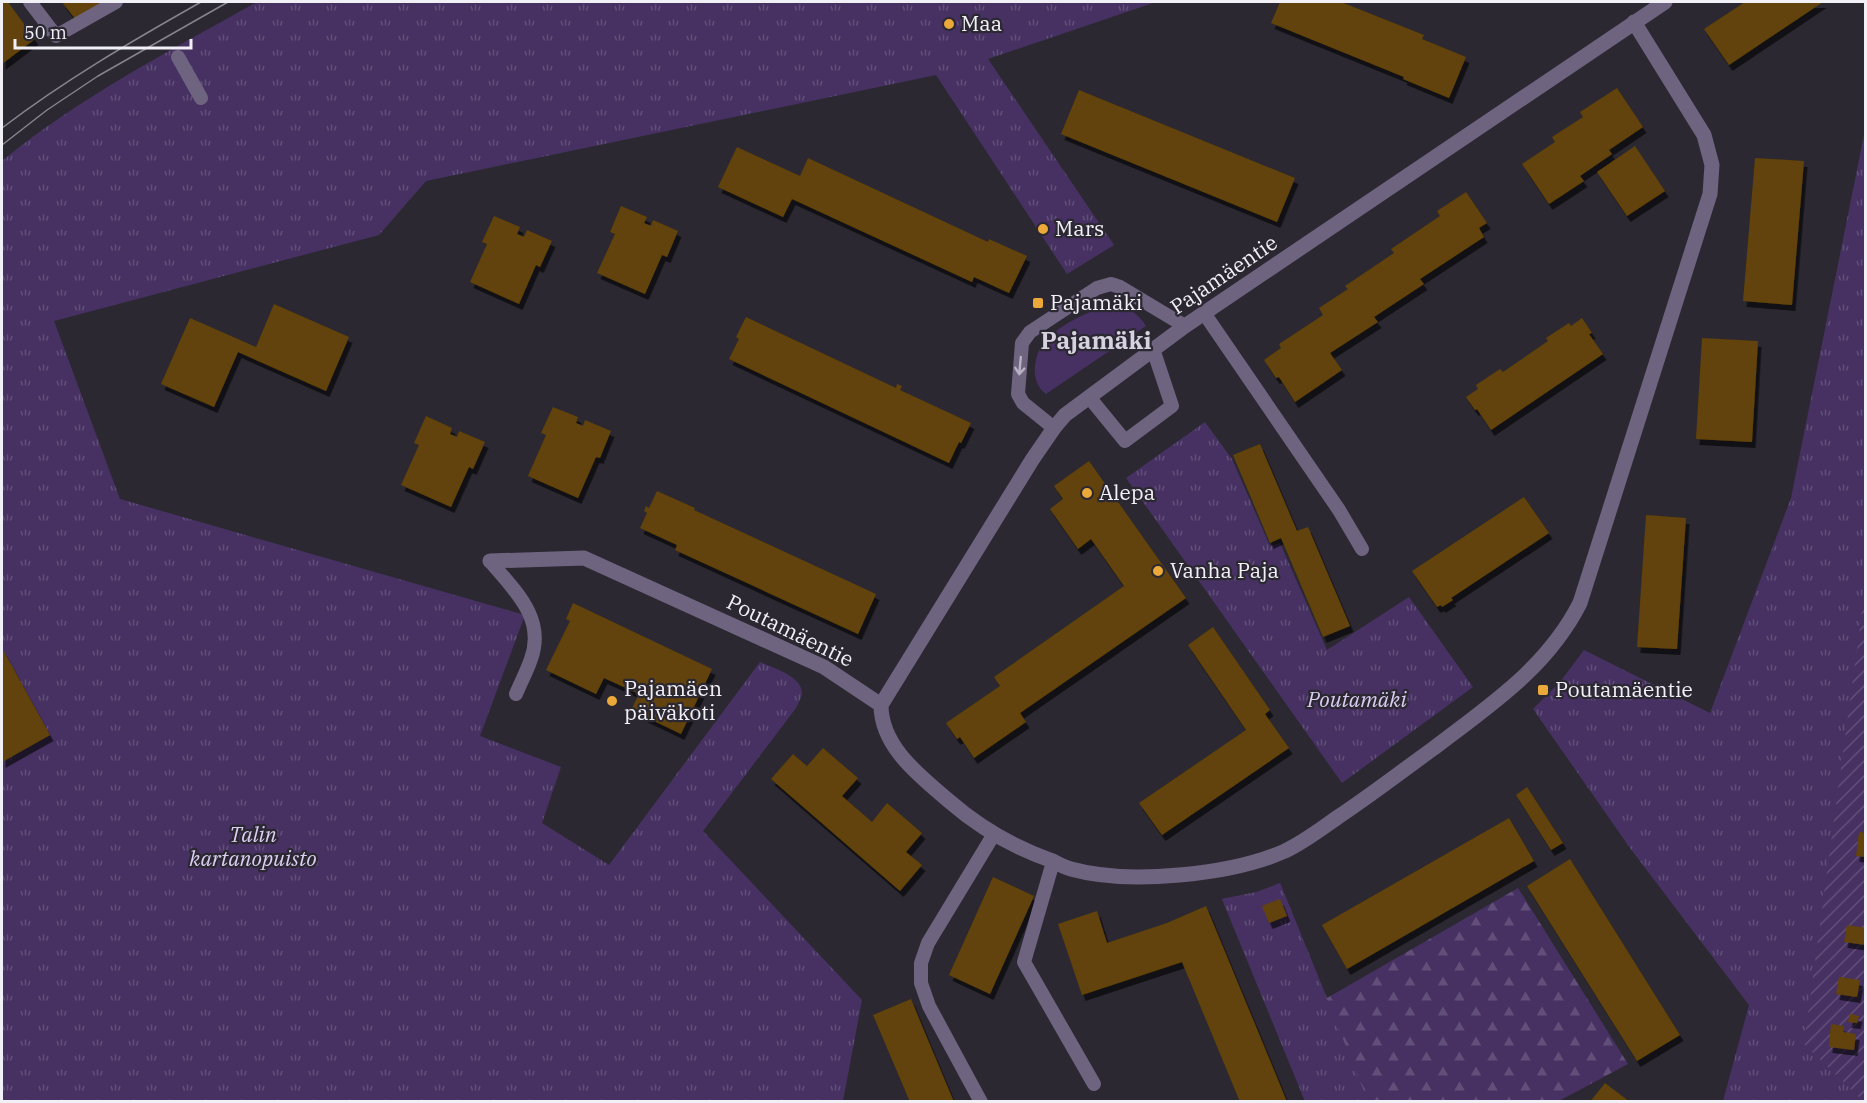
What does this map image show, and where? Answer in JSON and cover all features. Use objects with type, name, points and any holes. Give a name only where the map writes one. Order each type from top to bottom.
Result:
[{"type":"street","name":"Pajamäentie","points":[[881,705],[1054,428],[1065,415],[1185,326],[1665,2]]},
{"type":"street","points":[[881,705],[882,724],[886,735],[898,752],[919,775],[954,806],[993,834],[1029,853],[1086,873],[1120,876],[1188,874],[1262,859],[1285,850],[1316,833],[1491,705],[1536,667],[1571,620],[1580,603],[1710,194],[1713,177],[1704,135],[1634,22]]},
{"type":"street","name":"Poutamäentie","points":[[490,561],[584,558],[824,668],[881,705]]},
{"type":"lane","points":[[30,2],[56,36],[116,2]]},
{"type":"lane","points":[[178,57],[201,98]]},
{"type":"lane","points":[[1054,428],[1023,403],[1018,394],[1022,343],[1030,332],[1097,288],[1111,284],[1120,287],[1185,326]]},
{"type":"lane","points":[[1204,314],[1339,510],[1362,549]]},
{"type":"lane","points":[[1089,397],[1125,441],[1172,406],[1153,349]]},
{"type":"lane","points":[[490,561],[527,606],[534,620],[536,631],[532,657],[516,693]]},
{"type":"lane","points":[[981,1101],[929,1006],[921,983],[921,963],[928,943],[993,834]]},
{"type":"lane","points":[[1053,862],[1024,962],[1094,1084]]},
{"type":"green space","name":"Talin kartanopuisto","points":[[257,2],[1156,2],[988,59],[1114,245],[1067,274],[936,75],[426,181],[379,235],[54,321],[120,499],[525,615],[480,736],[561,767],[542,823],[609,865],[760,662],[786,673],[798,682],[802,694],[796,708],[703,831],[862,1000],[843,1101],[2,1102],[2,161],[94,95]]},
{"type":"green space","points":[[1865,130],[1865,1101],[1723,1101],[1749,1005],[1630,848],[1533,709],[1560,682],[1584,650],[1710,713],[1791,498]]},
{"type":"green space","points":[[1114,305],[1133,312],[1146,326],[1046,394],[1041,389],[1035,375],[1036,359],[1042,345],[1069,323],[1097,309]]},
{"type":"green space","name":"Poutamäki","points":[[1205,422],[1232,459],[1270,546],[1280,543],[1327,650],[1409,597],[1473,687],[1342,783],[1126,478]]},
{"type":"green space","points":[[1865,589],[1865,1101],[1863,1101],[1804,1044]]},
{"type":"green space","points":[[1280,883],[1327,998],[1518,888],[1628,1064],[1559,1101],[1305,1101],[1222,899],[1257,892]]},
{"type":"green space","points":[[1280,883],[1368,1101],[1305,1101],[1222,899],[1257,892]]},
{"type":"building","points":[[2,2],[8,2],[35,39],[2,64]]},
{"type":"building","points":[[62,2],[102,2],[76,20]]},
{"type":"building","points":[[1280,2],[1341,2],[1424,35],[1422,39],[1466,57],[1449,98],[1403,79],[1404,77],[1271,23]]},
{"type":"building","points":[[1745,2],[1823,2],[1729,65],[1704,29]]},
{"type":"building","points":[[1617,88],[1643,127],[1609,150],[1612,154],[1580,176],[1584,181],[1549,204],[1522,164],[1555,142],[1552,137],[1583,117],[1580,112]]},
{"type":"building","points":[[1079,90],[1295,178],[1277,222],[1061,134]]},
{"type":"building","points":[[1635,146],[1665,191],[1627,216],[1597,172]]},
{"type":"building","points":[[737,147],[800,176],[808,158],[988,242],[989,239],[1027,256],[1009,293],[974,277],[972,282],[792,199],[783,217],[718,187]]},
{"type":"building","points":[[1755,158],[1804,161],[1792,305],[1743,301]]},
{"type":"building","points":[[1466,192],[1487,223],[1479,228],[1484,237],[1420,279],[1424,284],[1374,317],[1378,322],[1330,353],[1342,370],[1295,402],[1279,377],[1276,378],[1264,360],[1281,348],[1279,344],[1323,315],[1319,308],[1348,289],[1345,286],[1394,253],[1391,249],[1440,216],[1437,211]]},
{"type":"building","points":[[621,206],[647,217],[644,223],[651,226],[653,220],[678,231],[667,257],[662,255],[645,294],[597,273],[615,234],[610,232]]},
{"type":"building","points":[[494,216],[520,227],[517,234],[524,237],[527,230],[552,241],[540,267],[536,265],[519,304],[470,282],[487,244],[482,242]]},
{"type":"building","points":[[274,304],[349,337],[326,391],[238,352],[214,407],[161,384],[190,318],[256,347]]},
{"type":"building","points":[[746,317],[896,388],[897,384],[902,386],[900,390],[971,423],[949,463],[729,359]]},
{"type":"building","points":[[1582,318],[1592,333],[1589,334],[1603,354],[1491,430],[1466,397],[1478,389],[1476,385],[1500,369],[1503,372],[1548,341],[1546,338],[1569,323],[1571,326]]},
{"type":"building","points":[[1702,338],[1758,341],[1752,442],[1696,439]]},
{"type":"building","points":[[553,407],[578,417],[576,423],[583,426],[585,420],[611,431],[600,458],[596,457],[578,498],[528,476],[546,435],[541,433]]},
{"type":"building","points":[[426,416],[452,428],[450,434],[457,437],[459,431],[485,442],[473,469],[469,467],[451,507],[401,485],[419,445],[414,443]]},
{"type":"building","points":[[1260,444],[1297,531],[1308,527],[1350,626],[1323,637],[1281,538],[1270,543],[1233,455]]},
{"type":"building","points":[[1089,461],[1186,598],[1020,713],[1026,722],[974,758],[960,737],[957,739],[946,723],[1000,686],[994,677],[1124,586],[1091,539],[1078,549],[1050,509],[1063,499],[1054,486]]},
{"type":"building","points":[[657,491],[876,594],[858,634],[675,550],[677,545],[640,528],[647,513],[644,511],[646,506],[649,508]]},
{"type":"building","points":[[1524,497],[1549,533],[1451,598],[1453,600],[1442,607],[1441,605],[1437,607],[1412,571]]},
{"type":"building","points":[[1646,515],[1686,518],[1677,649],[1637,647]]},
{"type":"building","points":[[573,603],[712,669],[681,734],[631,710],[639,694],[604,678],[596,694],[546,670],[570,621],[566,619]]},
{"type":"building","points":[[1213,627],[1270,710],[1265,714],[1289,748],[1162,835],[1139,803],[1246,730],[1188,645]]},
{"type":"building","points":[[2,648],[50,735],[2,762]]},
{"type":"building","points":[[823,748],[858,778],[842,796],[872,822],[887,803],[922,833],[906,852],[922,865],[900,891],[771,779],[793,754],[807,766]]},
{"type":"building","points":[[1527,787],[1563,843],[1551,850],[1516,795]]},
{"type":"building","points":[[1509,818],[1534,861],[1347,969],[1322,925]]},
{"type":"building","points":[[1859,832],[1866,833],[1866,857],[1856,856]]},
{"type":"building","points":[[1570,859],[1680,1035],[1637,1061],[1527,886]]},
{"type":"building","points":[[993,877],[1034,896],[990,994],[949,975]]},
{"type":"building","points":[[1280,899],[1287,916],[1269,923],[1262,906]]},
{"type":"building","points":[[1206,906],[1287,1102],[1240,1102],[1182,962],[1082,995],[1058,924],[1097,911],[1107,943],[1167,923]]},
{"type":"building","points":[[1847,925],[1866,928],[1866,945],[1844,942]]},
{"type":"building","points":[[1839,977],[1860,980],[1857,997],[1836,994]]},
{"type":"building","points":[[911,999],[954,1102],[910,1102],[873,1015]]},
{"type":"building","points":[[1850,1014],[1859,1016],[1857,1023],[1848,1022]]},
{"type":"building","points":[[1831,1024],[1844,1026],[1843,1032],[1856,1034],[1854,1050],[1829,1047]]},
{"type":"building","points":[[1605,1083],[1630,1102],[1590,1102]]},
{"type":"tram line","points":[[2,128],[74,77],[201,2]]},
{"type":"tram line","points":[[2,145],[47,110],[98,76],[228,2]]},
{"type":"place","name":"Maa","points":[[949,24]]},
{"type":"place","name":"Mars","points":[[1043,229]]},
{"type":"place","name":"Pajamäki","points":[[1038,303]]},
{"type":"place","name":"Alepa","points":[[1087,493]]},
{"type":"place","name":"Vanha Paja","points":[[1158,571]]},
{"type":"place","name":"Poutamäentie","points":[[1543,690]]},
{"type":"place","name":"Pajamäen päiväkoti","points":[[612,701]]},
{"type":"district","name":"Pajamäki","points":[[1096,341]]}]
